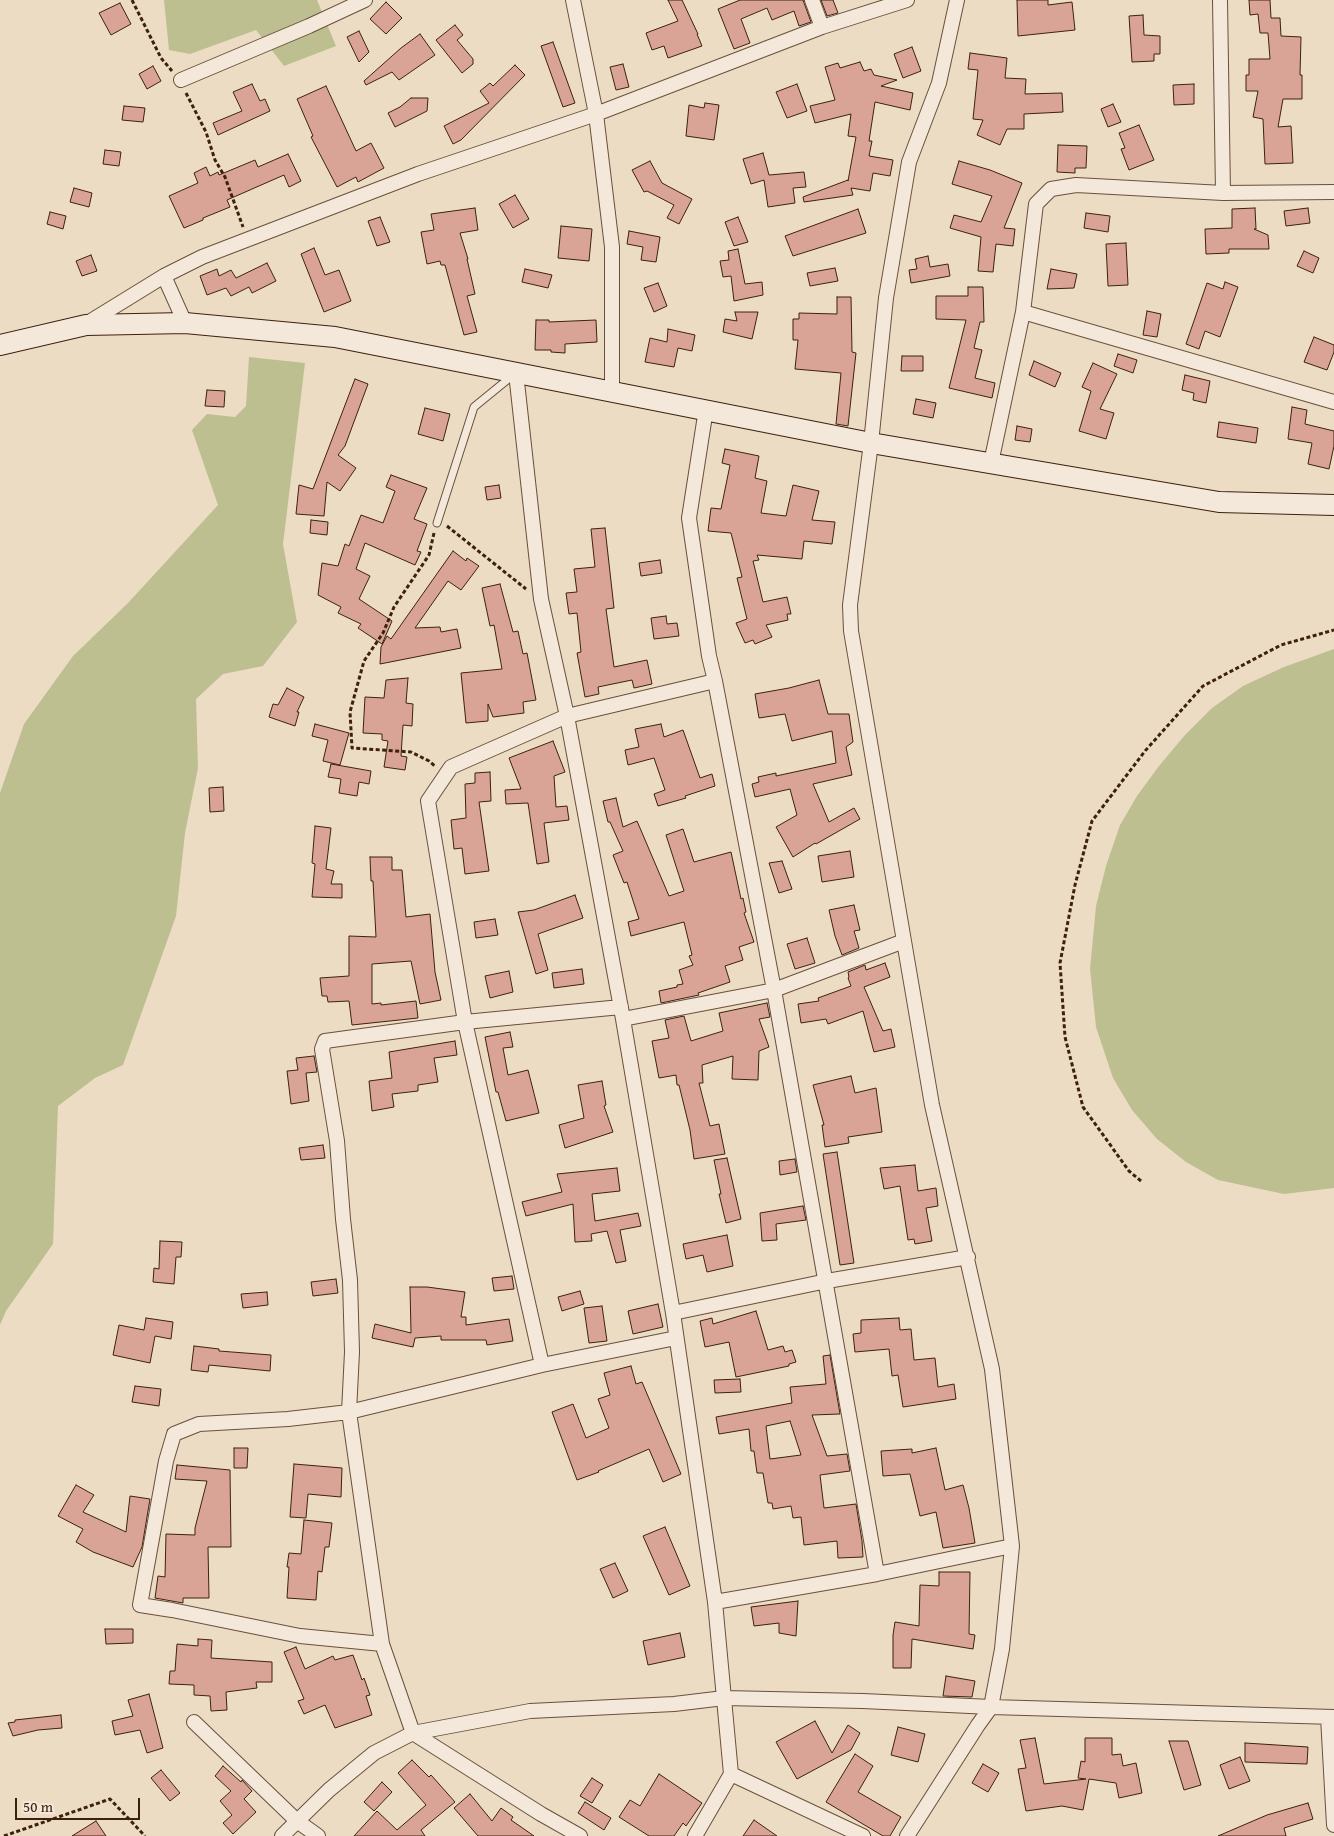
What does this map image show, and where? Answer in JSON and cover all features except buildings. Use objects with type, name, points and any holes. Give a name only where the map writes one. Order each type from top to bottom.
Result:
[{"type":"street","points":[[181,80],[309,26],[365,0]]},
{"type":"street","points":[[573,0],[596,114],[612,247],[612,393]]},
{"type":"street","points":[[812,0],[822,27]]},
{"type":"street","points":[[86,325],[164,276],[202,257],[247,239],[418,174],[596,114],[822,27],[907,0]]},
{"type":"street","points":[[907,1836],[991,1707],[1002,1649],[1012,1546],[992,1368],[932,1105],[851,631],[850,605],[872,443],[886,298],[909,162],[939,83],[957,0]]},
{"type":"street","points":[[1220,0],[1223,194]]},
{"type":"street","points":[[991,463],[1023,312],[1036,204],[1051,189],[1076,185],[1223,194],[1334,192]]},
{"type":"street","points":[[164,276],[185,323]]},
{"type":"street","points":[[1023,312],[1334,402]]},
{"type":"street","points":[[0,345],[86,325],[185,323],[336,337],[872,443],[1219,502],[1334,505]]},
{"type":"street","points":[[516,373],[541,599],[566,716],[622,1013],[673,1313],[715,1602],[731,1774],[695,1836]]},
{"type":"street","points":[[706,409],[689,518],[709,656],[774,990],[827,1281],[877,1574]]},
{"type":"street","points":[[542,1365],[465,1022],[428,801],[451,767],[566,716],[715,681]]},
{"type":"street","points":[[580,1836],[540,1814],[413,1733],[382,1644],[349,1412],[352,1352],[350,1280],[342,1219],[337,1141],[322,1049],[325,1041],[465,1022],[622,1013],[774,990],[904,941]]},
{"type":"street","points":[[673,1313],[827,1281],[968,1257]]},
{"type":"street","points":[[382,1644],[300,1636],[140,1605],[164,1470],[174,1434],[199,1424],[288,1419],[349,1412],[542,1365],[676,1338]]},
{"type":"street","points":[[715,1602],[877,1574],[1012,1546]]},
{"type":"street","points":[[282,1836],[330,1790],[374,1753],[413,1733],[530,1711],[674,1704],[724,1698],[1331,1717],[1334,1825]]},
{"type":"street","points":[[194,1722],[297,1821],[318,1836]]},
{"type":"street","points":[[731,1774],[863,1836]]},
{"type":"lane","points":[[437,521],[474,407],[516,373]]},
{"type":"path","points":[[132,0],[161,58],[181,80],[206,132],[215,160],[225,177],[247,239]]},
{"type":"path","points":[[445,775],[429,761],[411,752],[352,748],[350,712],[364,661],[383,633],[394,607],[429,555],[437,521],[541,599]]},
{"type":"path","points":[[1141,1182],[1129,1171],[1083,1107],[1065,1037],[1060,963],[1075,886],[1092,821],[1145,751],[1203,686],[1281,645],[1334,630]]},
{"type":"path","points":[[4,1836],[110,1799],[145,1836]]},
{"type":"green space","points":[[164,0],[317,0],[336,46],[284,66],[256,30],[190,54],[169,50]]},
{"type":"green space","points":[[249,357],[305,363],[283,544],[297,622],[263,666],[223,674],[196,699],[198,768],[185,833],[176,916],[123,1065],[95,1078],[58,1106],[53,1244],[6,1311],[0,1325],[0,793],[24,724],[73,656],[128,603],[218,505],[192,430],[207,414],[235,417],[246,406]]},
{"type":"green space","points":[[1334,649],[1334,1188],[1284,1194],[1218,1180],[1186,1162],[1157,1139],[1132,1110],[1113,1078],[1096,1027],[1090,969],[1096,906],[1106,866],[1120,825],[1137,796],[1159,766],[1185,735],[1212,708],[1243,686],[1284,667]]}]
